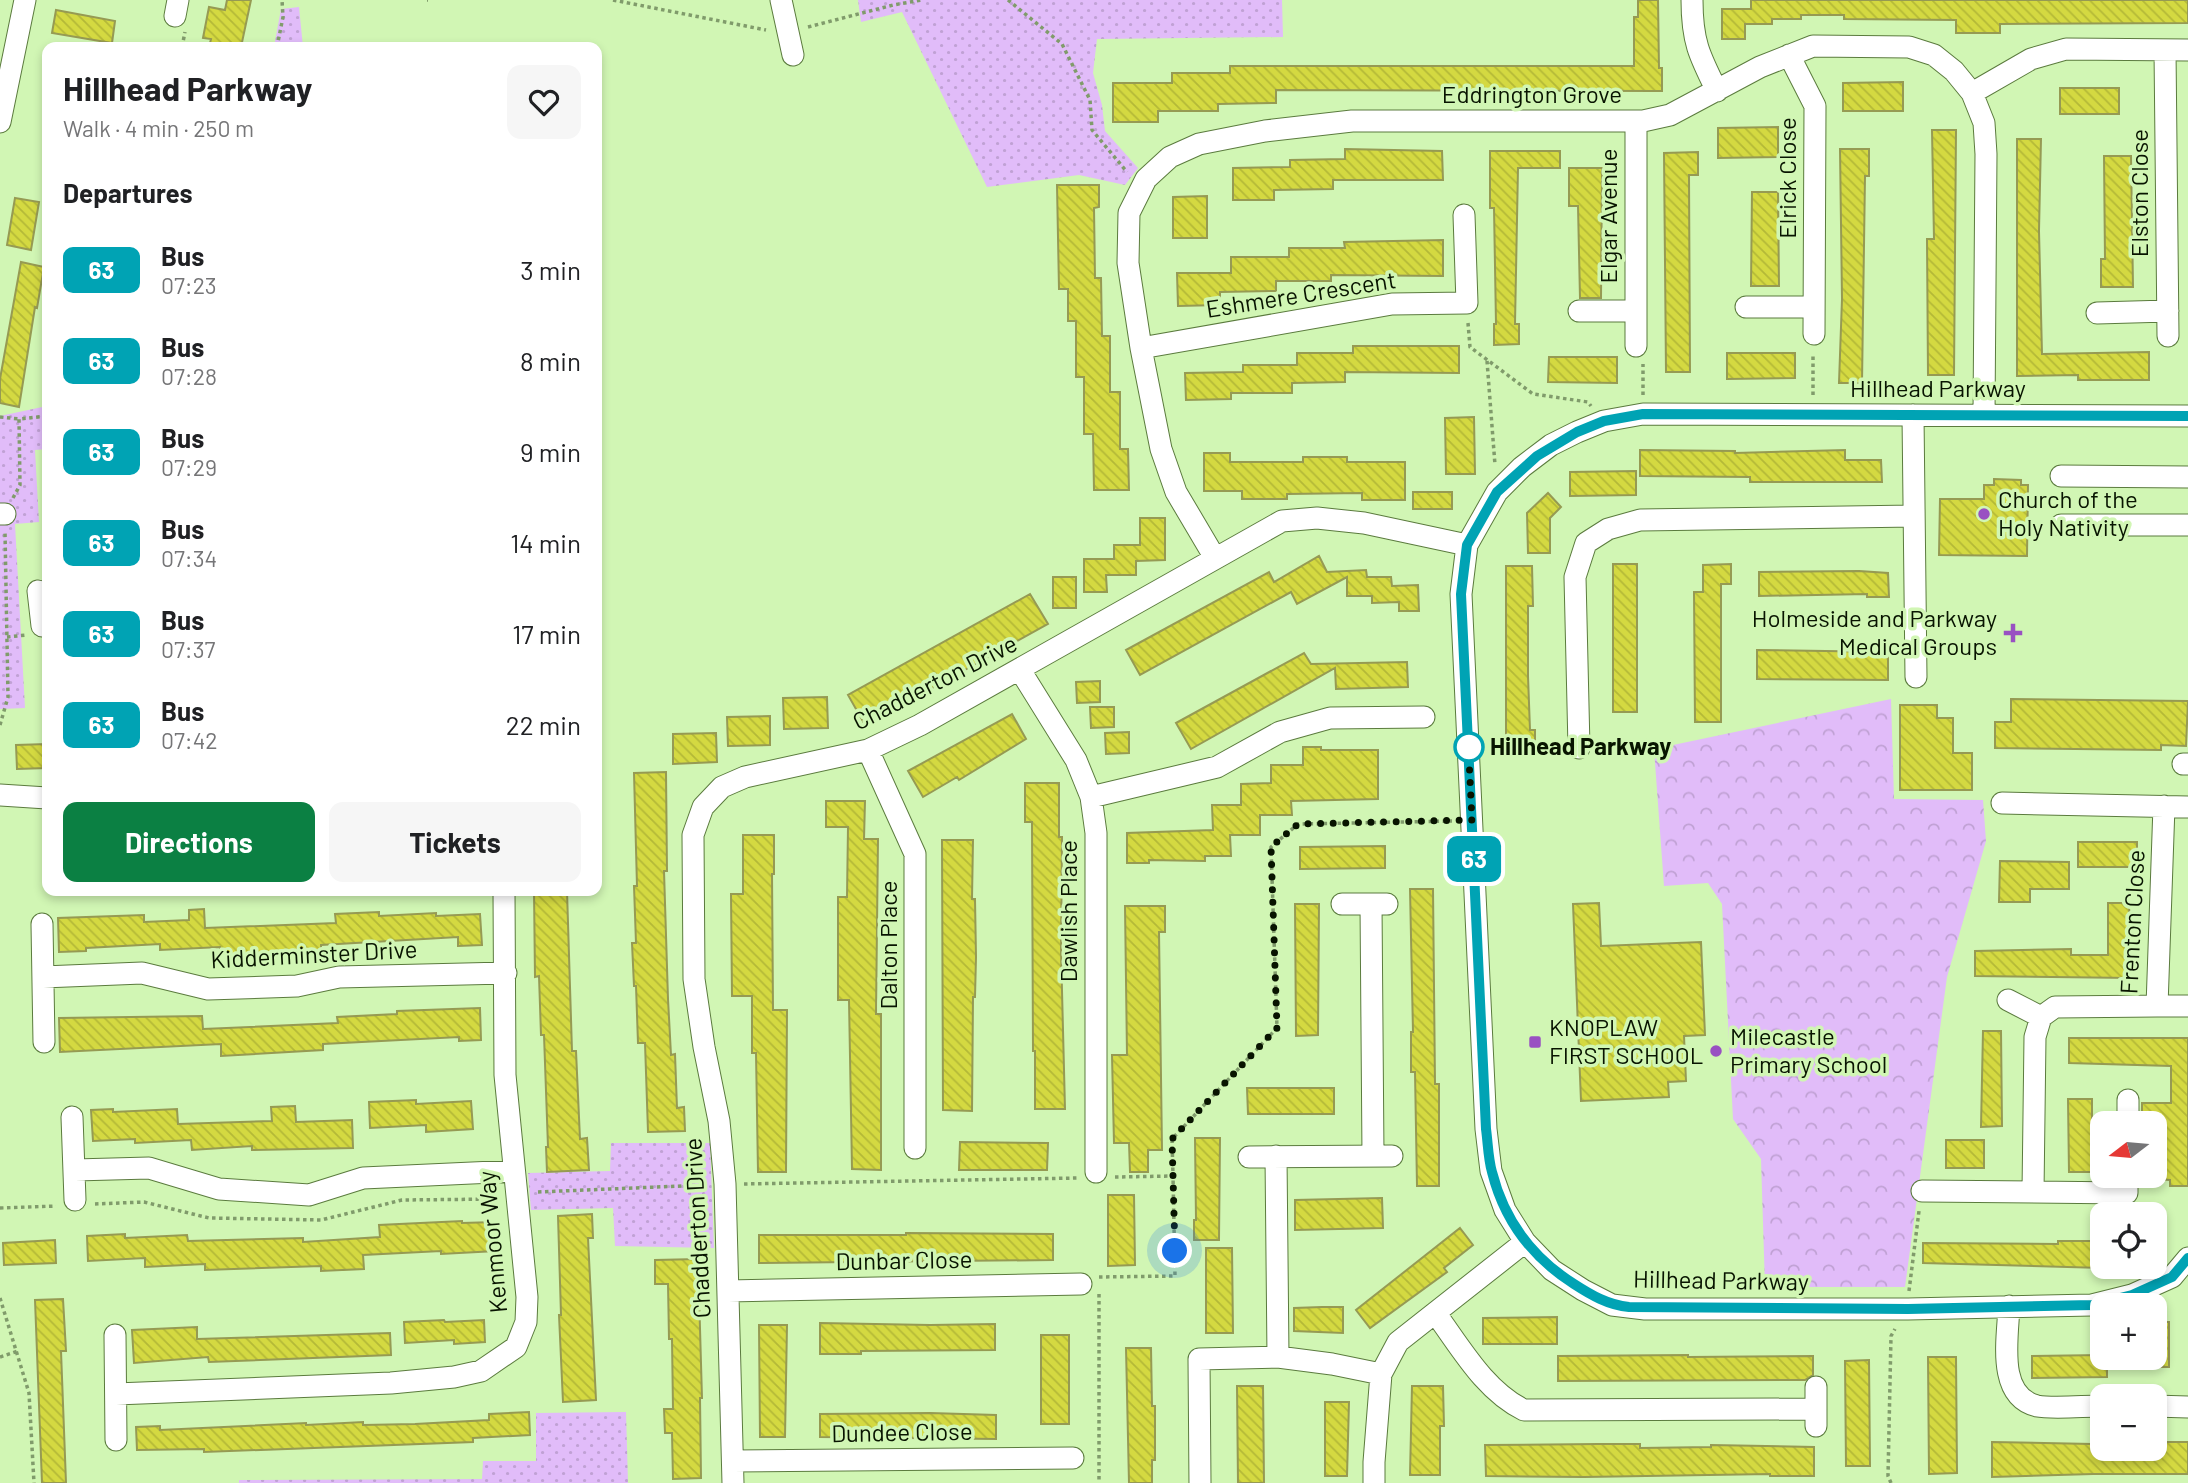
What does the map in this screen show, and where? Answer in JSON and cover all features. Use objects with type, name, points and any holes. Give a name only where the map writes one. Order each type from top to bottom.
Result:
[{"type":"street","points":[[0,122],[25,0]]},
{"type":"street","points":[[781,0],[793,55]]},
{"type":"street","points":[[1692,0],[1692,30],[1700,57],[1717,91]]},
{"type":"street","name":"Eddrington Grove","points":[[1215,558],[1175,492],[1161,449],[1128,263],[1129,213],[1146,179],[1170,157],[1199,145],[1289,128],[1352,121],[1636,121],[1670,115],[1760,67],[1813,46],[1909,47],[1934,55],[1954,71],[1972,93],[1984,122],[1984,415]]},
{"type":"street","points":[[1972,93],[2031,59],[2066,49],[2188,50]]},
{"type":"street","name":"Elston Close","points":[[2165,50],[2168,336]]},
{"type":"street","name":"Elrick Close","points":[[1789,55],[1815,106],[1814,334]]},
{"type":"street","name":"Elgar Avenue","points":[[1636,121],[1636,346]]},
{"type":"street","points":[[1464,215],[1466,303]]},
{"type":"street","name":"Eshmere Crescent","points":[[1141,348],[1392,304],[1466,303]]},
{"type":"street","points":[[1746,307],[1814,307]]},
{"type":"street","name":"Elgar Avenue","points":[[1579,311],[1636,311]]},
{"type":"street","points":[[2097,313],[2168,311]]},
{"type":"street","name":"Hillhead Parkway","points":[[2188,416],[1643,414],[1604,421],[1551,445],[1522,467],[1497,492],[1467,545],[1461,594],[1486,1129],[1491,1171],[1506,1210],[1525,1242],[1552,1270],[1612,1305],[1645,1309],[1908,1309],[2092,1305],[2132,1295],[2172,1277],[2188,1258]]},
{"type":"street","points":[[1913,415],[1916,677]]},
{"type":"street","points":[[2062,476],[2188,477]]},
{"type":"street","points":[[1579,748],[1575,577],[1586,544],[1608,529],[1640,520],[1914,516]]},
{"type":"street","name":"Chadderton Drive","points":[[733,1483],[725,1184],[719,1121],[694,978],[693,835],[703,807],[722,787],[745,777],[868,750],[1020,670],[1282,521],[1317,517],[1364,523],[1467,545]]},
{"type":"street","points":[[2061,525],[2188,525]]},
{"type":"street","points":[[38,591],[42,626]]},
{"type":"street","name":"Dawlish Place","points":[[1020,670],[1076,760],[1091,797],[1096,833],[1096,1176]]},
{"type":"street","points":[[1091,797],[1217,767],[1280,732],[1330,718],[1424,717]]},
{"type":"street","name":"Dalton Place","points":[[868,750],[915,854],[915,1148]]},
{"type":"street","points":[[0,795],[42,798]]},
{"type":"street","points":[[2002,803],[2188,807]]},
{"type":"street","name":"Frenton Close","points":[[2041,1017],[2055,1007],[2157,1006],[2164,806]]},
{"type":"street","name":"Kenmoor Way","points":[[116,1394],[454,1377],[481,1371],[516,1347],[526,1322],[527,1297],[505,1075],[504,896]]},
{"type":"street","points":[[1249,1157],[1382,1156],[1379,904],[1342,904]]},
{"type":"street","points":[[41,924],[44,1042]]},
{"type":"street","name":"Kidderminster Drive","points":[[43,977],[142,973],[208,989],[297,986],[339,976],[506,973]]},
{"type":"street","points":[[2008,1000],[2041,1017],[2035,1037],[2034,1192]]},
{"type":"street","points":[[2157,1006],[2188,1006]]},
{"type":"street","points":[[2128,1100],[2128,1111]]},
{"type":"street","points":[[72,1117],[76,1203]]},
{"type":"street","points":[[1276,1156],[1278,1357]]},
{"type":"street","points":[[75,1170],[149,1168],[219,1189],[309,1195],[363,1178],[513,1171]]},
{"type":"street","points":[[1922,1191],[2127,1193],[2127,1188]]},
{"type":"street","points":[[1374,1483],[1381,1374],[1398,1342],[1525,1242]]},
{"type":"street","name":"Dunbar Close","points":[[728,1291],[1090,1287]]},
{"type":"street","points":[[2009,1306],[2007,1378],[2018,1396],[2036,1406],[2090,1406]]},
{"type":"street","points":[[1436,1314],[1494,1391],[1507,1402],[1524,1410],[1816,1418],[1816,1387]]},
{"type":"street","points":[[115,1335],[116,1440]]},
{"type":"street","points":[[1200,1483],[1199,1359],[1278,1357],[1381,1374]]},
{"type":"street","points":[[2167,1406],[2188,1407]]},
{"type":"street","name":"Dundee Close","points":[[733,1461],[1073,1458]]},
{"type":"path","points":[[277,42],[283,17],[282,0]]},
{"type":"path","points":[[1008,0],[1062,44],[1090,100],[1092,130],[1125,172],[1146,179]]},
{"type":"path","points":[[1466,303],[1470,347],[1533,394],[1588,402],[1604,421]]},
{"type":"path","points":[[1813,415],[1814,334]]},
{"type":"path","points":[[1487,360],[1497,492]]},
{"type":"path","points":[[0,417],[19,419],[42,417]]},
{"type":"path","points":[[0,725],[8,696],[2,514],[20,485],[19,419]]},
{"type":"path","points":[[1099,1483],[1090,1287],[1087,1277],[1175,1276],[1172,1139],[1277,1028],[1271,847],[1298,824],[1472,820]]},
{"type":"path","points":[[0,1208],[144,1202],[209,1218],[321,1220],[402,1200],[517,1197],[538,1192],[725,1184],[1173,1176]]},
{"type":"path","points":[[1891,1483],[1888,1476],[1891,1336],[1908,1309],[1922,1191]]},
{"type":"path","points":[[0,1298],[29,1393],[34,1483]]},
{"type":"path","points":[[0,1357],[18,1351]]},
{"type":"green space","points":[[858,0],[1282,0],[1283,37],[1097,39],[1093,73],[1102,105],[1105,131],[1138,168],[1125,185],[1079,175],[987,187],[902,12],[861,22]]},
{"type":"green space","points":[[299,7],[302,42],[275,42],[281,9]]},
{"type":"green space","points":[[42,407],[42,449],[35,450],[39,522],[15,524],[25,708],[0,709],[0,416]]},
{"type":"green space","points":[[1891,699],[1894,799],[1983,800],[1986,841],[1947,977],[1905,1287],[1765,1287],[1761,1159],[1733,1119],[1722,904],[1708,883],[1664,886],[1654,749]]},
{"type":"green space","points":[[611,1143],[710,1143],[714,1248],[615,1246],[613,1208],[531,1210],[528,1173],[610,1171]]},
{"type":"green space","points":[[626,1412],[628,1483],[239,1483],[239,1480],[482,1479],[483,1461],[536,1461],[536,1413]]},
{"type":"building","points":[[227,0],[251,0],[242,42],[210,42],[211,39],[203,38],[209,7],[225,10]]},
{"type":"building","points":[[1638,0],[1658,0],[1662,91],[1276,90],[1276,103],[1218,104],[1218,111],[1158,111],[1158,122],[1113,122],[1113,83],[1172,83],[1172,73],[1230,73],[1230,66],[1634,66],[1634,17],[1638,17]]},
{"type":"building","points":[[1751,0],[2188,0],[2188,23],[2000,24],[2000,33],[1956,33],[1956,20],[1844,19],[1844,15],[1801,15],[1801,19],[1772,19],[1772,24],[1745,24],[1745,39],[1722,39],[1722,9],[1751,9]]},
{"type":"building","points":[[56,10],[115,21],[112,42],[52,33]]},
{"type":"building","points":[[1903,82],[1903,111],[1843,111],[1843,83]]},
{"type":"building","points":[[2060,88],[2119,88],[2119,114],[2060,114]]},
{"type":"building","points":[[1778,127],[1778,157],[1718,158],[1718,128]]},
{"type":"building","points":[[1932,130],[1956,130],[1954,375],[1928,375],[1927,239],[1934,239]]},
{"type":"building","points":[[2017,139],[2041,139],[2039,231],[2042,354],[2149,352],[2149,380],[2078,380],[2078,375],[2017,376]]},
{"type":"building","points":[[1345,149],[1442,151],[1443,180],[1333,180],[1333,189],[1274,190],[1274,200],[1233,200],[1233,168],[1290,167],[1290,160],[1345,159]]},
{"type":"building","points":[[1840,149],[1869,149],[1869,176],[1865,176],[1862,383],[1839,383],[1842,299]]},
{"type":"building","points":[[1490,151],[1560,151],[1560,168],[1518,168],[1515,324],[1519,324],[1519,344],[1494,345],[1494,208],[1490,208]]},
{"type":"building","points":[[1698,152],[1698,175],[1689,175],[1690,372],[1666,372],[1664,153]]},
{"type":"building","points":[[2104,156],[2131,156],[2133,287],[2101,287],[2101,259],[2105,259]]},
{"type":"building","points":[[1569,168],[1602,168],[1601,298],[1580,298],[1578,206],[1569,206]]},
{"type":"building","points":[[1057,185],[1099,185],[1099,207],[1094,208],[1095,278],[1101,278],[1102,336],[1110,336],[1110,392],[1120,392],[1120,449],[1128,449],[1129,490],[1094,490],[1093,434],[1084,434],[1084,377],[1076,377],[1076,321],[1068,321],[1068,289],[1059,289]]},
{"type":"building","points":[[1752,192],[1778,192],[1779,286],[1751,286]]},
{"type":"building","points":[[1207,196],[1207,238],[1173,238],[1173,197]]},
{"type":"building","points":[[15,198],[39,202],[31,250],[7,245]]},
{"type":"building","points":[[1443,240],[1443,276],[1331,275],[1331,281],[1276,281],[1276,291],[1220,292],[1220,305],[1178,306],[1177,273],[1231,273],[1231,257],[1289,257],[1289,248],[1345,248],[1344,242]]},
{"type":"building","points":[[21,262],[42,267],[19,407],[0,403],[0,379]]},
{"type":"building","points":[[1353,346],[1459,346],[1459,373],[1345,372],[1345,382],[1292,383],[1292,393],[1231,393],[1231,399],[1186,400],[1185,373],[1243,372],[1243,365],[1297,365],[1297,353],[1353,353]]},
{"type":"building","points":[[1727,353],[1795,353],[1795,378],[1727,379]]},
{"type":"building","points":[[1549,357],[1617,357],[1617,383],[1548,382]]},
{"type":"building","points":[[1474,417],[1475,474],[1446,474],[1445,418]]},
{"type":"building","points":[[1640,450],[1735,453],[1845,450],[1845,460],[1881,460],[1882,482],[1750,482],[1750,477],[1640,476]]},
{"type":"building","points":[[1204,453],[1230,453],[1230,462],[1303,462],[1303,457],[1347,457],[1347,462],[1405,462],[1405,500],[1362,500],[1362,493],[1287,494],[1287,499],[1242,499],[1242,491],[1204,491]]},
{"type":"building","points":[[1636,471],[1636,495],[1570,496],[1570,472]]},
{"type":"building","name":"Church of the Holy Nativity","points":[[1994,479],[2021,480],[2021,485],[2028,485],[2027,556],[1939,555],[1940,499],[1984,499],[1984,485],[1994,485]]},
{"type":"building","points":[[1413,492],[1452,492],[1452,509],[1413,509]]},
{"type":"building","points":[[1548,493],[1561,507],[1550,518],[1550,553],[1528,553],[1527,513]]},
{"type":"building","points":[[1140,518],[1165,518],[1165,560],[1136,561],[1136,575],[1106,575],[1107,592],[1084,592],[1084,559],[1114,559],[1114,545],[1140,545]]},
{"type":"building","points":[[1319,556],[1327,572],[1366,570],[1367,577],[1391,577],[1392,586],[1418,585],[1419,611],[1399,611],[1399,602],[1372,603],[1372,596],[1347,596],[1347,577],[1297,604],[1291,592],[1140,675],[1126,650],[1269,572],[1274,582]]},
{"type":"building","points":[[1613,564],[1637,564],[1637,712],[1613,712]]},
{"type":"building","points":[[1731,564],[1731,584],[1721,584],[1721,722],[1695,722],[1694,592],[1703,592],[1703,565]]},
{"type":"building","points":[[1506,566],[1532,566],[1533,606],[1528,606],[1528,676],[1530,730],[1535,730],[1535,754],[1506,754]]},
{"type":"building","points":[[1759,572],[1888,573],[1889,597],[1867,597],[1867,594],[1759,596]]},
{"type":"building","points":[[1053,577],[1076,577],[1076,608],[1053,608]]},
{"type":"building","points":[[1030,594],[1048,624],[865,725],[848,695]]},
{"type":"building","points":[[1757,650],[1888,652],[1888,680],[1757,679]]},
{"type":"building","points":[[1304,653],[1311,664],[1407,662],[1408,687],[1336,689],[1335,668],[1191,749],[1176,723]]},
{"type":"building","points":[[1100,681],[1100,702],[1077,703],[1076,682]]},
{"type":"building","points":[[827,697],[828,728],[784,729],[783,698]]},
{"type":"building","points":[[2011,699],[2188,701],[2186,746],[2161,745],[2161,750],[1995,748],[1995,722],[2011,722]]},
{"type":"building","points":[[1900,705],[1937,705],[1937,718],[1953,718],[1953,753],[1972,753],[1972,790],[1900,790]]},
{"type":"building","points":[[1090,707],[1114,707],[1114,727],[1091,728]]},
{"type":"building","points":[[1012,714],[1026,739],[959,780],[957,777],[923,797],[908,771]]},
{"type":"building","points":[[770,716],[770,745],[728,746],[727,717]]},
{"type":"building","points":[[1129,732],[1129,753],[1106,754],[1105,733]]},
{"type":"building","points":[[716,733],[717,762],[673,764],[673,734]]},
{"type":"building","points":[[42,744],[42,768],[17,769],[16,745]]},
{"type":"building","points":[[1303,747],[1321,747],[1321,750],[1378,750],[1378,799],[1291,801],[1292,815],[1260,815],[1260,835],[1230,835],[1231,856],[1205,856],[1205,861],[1149,860],[1149,863],[1127,863],[1127,833],[1213,830],[1212,805],[1241,805],[1241,784],[1271,783],[1271,765],[1303,765]]},
{"type":"building","points":[[666,772],[667,871],[664,871],[668,999],[671,1055],[675,1054],[677,1108],[684,1107],[685,1131],[648,1132],[645,1043],[638,1043],[632,943],[636,943],[634,886],[637,886],[634,773]]},
{"type":"building","points":[[1025,783],[1059,783],[1065,1109],[1035,1109],[1032,822],[1025,822]]},
{"type":"building","points":[[826,801],[865,801],[864,839],[878,839],[876,1014],[881,1014],[881,1170],[852,1169],[849,1000],[838,1000],[838,897],[847,897],[848,827],[826,827]]},
{"type":"building","points":[[743,835],[774,835],[773,1010],[787,1010],[786,1172],[758,1172],[752,996],[732,996],[731,894],[743,894]]},
{"type":"building","points":[[942,840],[973,840],[972,899],[975,899],[976,957],[972,1111],[943,1110]]},
{"type":"building","points":[[2078,842],[2137,842],[2137,867],[2078,867]]},
{"type":"building","points":[[1385,846],[1385,868],[1300,869],[1300,847]]},
{"type":"building","points":[[2000,861],[2069,862],[2069,889],[2030,889],[2030,902],[1999,902]]},
{"type":"building","points":[[1410,889],[1433,889],[1439,1186],[1417,1186],[1415,1072],[1411,1072],[1413,1032]]},
{"type":"building","points":[[534,896],[567,896],[572,1051],[576,1051],[580,1139],[587,1138],[589,1170],[547,1172],[544,1035],[541,1035],[539,976],[535,977]]},
{"type":"building","points":[[1599,903],[1601,946],[1701,942],[1705,1035],[1684,1036],[1686,1081],[1668,1082],[1669,1097],[1581,1101],[1573,904]]},
{"type":"building","points":[[2108,903],[2129,903],[2131,978],[1975,976],[1975,951],[2071,949],[2071,955],[2108,955]]},
{"type":"building","points":[[1295,904],[1319,904],[1318,1035],[1296,1036]]},
{"type":"building","points":[[1125,906],[1165,906],[1165,932],[1159,932],[1162,1150],[1148,1150],[1148,1172],[1130,1172],[1129,1143],[1114,1143],[1112,1055],[1127,1055]]},
{"type":"building","points":[[204,909],[205,928],[336,923],[335,914],[480,914],[482,945],[458,946],[458,937],[321,945],[321,952],[279,954],[220,955],[220,947],[160,950],[160,944],[59,952],[58,918],[144,915],[144,922],[189,920],[189,910]]},
{"type":"building","points":[[480,1008],[481,1040],[459,1041],[459,1037],[323,1044],[323,1050],[221,1056],[221,1044],[60,1052],[59,1018],[202,1016],[203,1029],[338,1023],[337,1017],[397,1014],[397,1011]]},
{"type":"building","points":[[1983,1031],[2001,1031],[2002,1126],[1981,1127]]},
{"type":"building","points":[[2069,1038],[2188,1038],[2188,1186],[2170,1186],[2170,1180],[2167,1180],[2167,1111],[2142,1111],[2142,1103],[2171,1103],[2171,1066],[2069,1063]]},
{"type":"building","points":[[1247,1088],[1334,1088],[1334,1114],[1248,1114]]},
{"type":"building","points":[[2068,1099],[2092,1099],[2090,1172],[2069,1172]]},
{"type":"building","points":[[416,1100],[416,1104],[471,1101],[473,1129],[426,1132],[426,1125],[370,1128],[369,1102]]},
{"type":"building","points":[[295,1106],[296,1122],[352,1120],[353,1148],[252,1150],[252,1146],[192,1150],[191,1140],[135,1143],[135,1139],[93,1141],[91,1110],[113,1109],[113,1112],[177,1109],[178,1124],[272,1121],[271,1107]]},
{"type":"building","points":[[1195,1138],[1220,1138],[1219,1240],[1194,1240]]},
{"type":"building","points":[[1946,1140],[1984,1140],[1984,1168],[1946,1168]]},
{"type":"building","points":[[960,1142],[1048,1143],[1047,1170],[959,1170]]},
{"type":"building","points":[[1108,1195],[1134,1195],[1135,1265],[1108,1266]]},
{"type":"building","points":[[1382,1198],[1383,1228],[1295,1230],[1295,1200]]},
{"type":"building","points":[[592,1214],[593,1238],[588,1238],[596,1400],[563,1402],[558,1216]]},
{"type":"building","points":[[495,1222],[496,1251],[363,1255],[364,1269],[321,1271],[321,1266],[205,1270],[205,1264],[145,1267],[145,1258],[88,1261],[87,1236],[125,1234],[125,1238],[187,1235],[188,1241],[303,1238],[303,1242],[380,1237],[379,1225]]},
{"type":"building","points":[[1460,1228],[1473,1245],[1444,1268],[1447,1272],[1370,1328],[1356,1310]]},
{"type":"building","points":[[1053,1234],[1053,1260],[759,1263],[759,1235]]},
{"type":"building","points":[[55,1240],[56,1263],[4,1265],[3,1243]]},
{"type":"building","points":[[2058,1241],[2090,1241],[2090,1268],[1923,1263],[1923,1243],[2058,1244]]},
{"type":"building","points":[[1206,1248],[1232,1248],[1233,1333],[1206,1333]]},
{"type":"building","points":[[698,1259],[701,1478],[673,1479],[672,1433],[665,1433],[664,1409],[673,1409],[668,1284],[655,1284],[655,1260]]},
{"type":"building","points":[[63,1299],[66,1351],[61,1351],[66,1483],[42,1483],[35,1300]]},
{"type":"building","points":[[1343,1307],[1343,1333],[1294,1331],[1294,1308]]},
{"type":"building","points":[[1557,1317],[1557,1344],[1483,1344],[1483,1318]]},
{"type":"building","points":[[484,1320],[485,1342],[454,1344],[454,1340],[405,1343],[404,1322]]},
{"type":"building","points":[[2167,1322],[2169,1322],[2167,1367]]},
{"type":"building","points":[[820,1323],[995,1324],[995,1350],[820,1354]]},
{"type":"building","points":[[759,1325],[787,1325],[785,1437],[760,1437]]},
{"type":"building","points":[[197,1327],[197,1339],[390,1333],[391,1355],[209,1362],[208,1357],[134,1363],[132,1330]]},
{"type":"building","points":[[1041,1335],[1069,1335],[1069,1424],[1041,1424]]},
{"type":"building","points":[[1126,1348],[1151,1348],[1152,1406],[1155,1406],[1155,1460],[1152,1460],[1152,1483],[1129,1483]]},
{"type":"building","points":[[2090,1355],[2090,1370],[2107,1370],[2107,1377],[2032,1378],[2032,1356]]},
{"type":"building","points":[[1558,1356],[1813,1356],[1813,1375],[1805,1380],[1558,1381]]},
{"type":"building","points":[[1928,1357],[1956,1357],[1957,1473],[1929,1474]]},
{"type":"building","points":[[1869,1360],[1870,1466],[1846,1466],[1845,1361]]},
{"type":"building","points":[[1237,1386],[1263,1386],[1264,1483],[1238,1483]]},
{"type":"building","points":[[1412,1386],[1443,1386],[1444,1426],[1440,1426],[1440,1475],[1410,1475]]},
{"type":"building","points":[[1325,1402],[1349,1402],[1347,1476],[1325,1476]]},
{"type":"building","points":[[529,1412],[530,1435],[473,1438],[473,1442],[204,1452],[204,1449],[137,1450],[136,1427],[160,1426],[160,1430],[306,1423],[415,1424],[489,1420],[489,1414]]},
{"type":"building","points":[[820,1414],[996,1415],[996,1439],[820,1437]]},
{"type":"building","points":[[1992,1442],[2090,1444],[2090,1461],[2167,1461],[2167,1442],[2188,1442],[2188,1474],[1992,1477]]},
{"type":"building","points":[[1640,1444],[1640,1448],[1711,1445],[1814,1447],[1814,1476],[1486,1476],[1485,1445]]},
{"type":"bus line","name":"63","points":[[2188,416],[1643,414],[1604,421],[1551,445],[1522,467],[1497,492],[1467,545],[1461,594],[1486,1129],[1491,1171],[1515,1226],[1525,1242],[1552,1270],[1612,1305],[1645,1309],[1908,1309],[2092,1305],[2132,1295],[2172,1277],[2188,1258]]},
{"type":"place","name":"Church of the Holy Nativity","points":[[1984,514]]},
{"type":"place","name":"Holmeside and Parkway Medical Groups","points":[[2013,633]]},
{"type":"place","name":"Hillhead Parkway","points":[[1469,747]]},
{"type":"place","name":"KNOPLAW FIRST SCHOOL","points":[[1535,1042]]},
{"type":"place","name":"Milecastle Primary School","points":[[1716,1051]]},
{"type":"route","points":[[1175,1251],[1172,1139],[1277,1028],[1271,847],[1298,824],[1472,820],[1468,738],[1469,747]]}]
